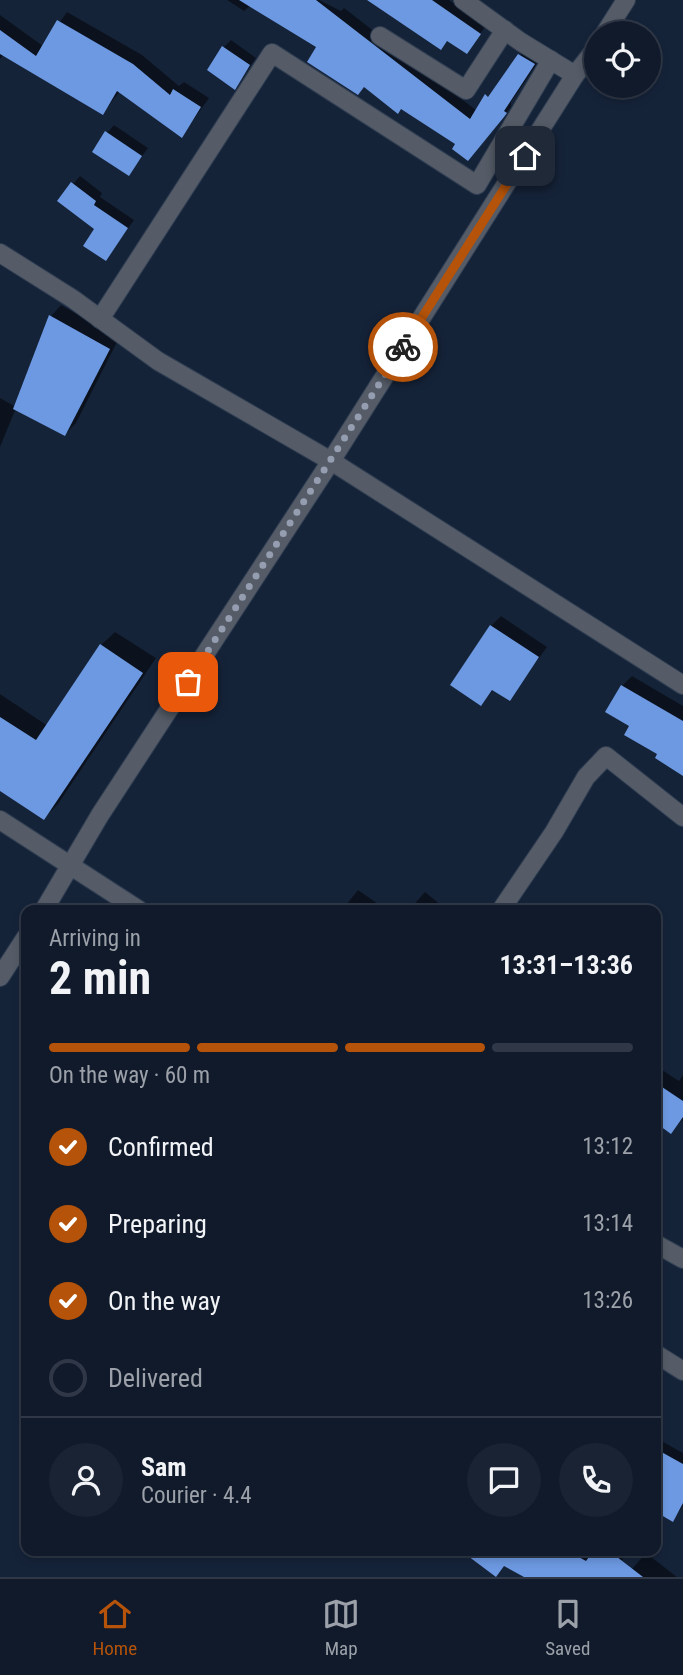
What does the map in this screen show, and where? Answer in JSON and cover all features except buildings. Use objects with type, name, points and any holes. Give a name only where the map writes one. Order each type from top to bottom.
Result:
[{"type":"street","points":[[463,0],[575,75]]},
{"type":"street","points":[[613,21],[626,0]]},
{"type":"street","points":[[380,36],[466,90],[505,30]]},
{"type":"street","points":[[100,318],[272,53],[477,185],[551,60]]},
{"type":"street","points":[[47,905],[584,64]]},
{"type":"street","points":[[0,253],[100,318],[158,361],[331,461],[683,685]]},
{"type":"street","points":[[504,905],[554,832],[586,777],[606,756],[683,817]]},
{"type":"street","points":[[0,820],[131,905]]},
{"type":"street","points":[[0,977],[21,945]]},
{"type":"street","points":[[661,1247],[683,1259]]},
{"type":"street","points":[[661,1357],[683,1371]]},
{"type":"way so far","points":[[188,682],[403,347]]},
{"type":"route","points":[[403,347],[525,156]]}]
